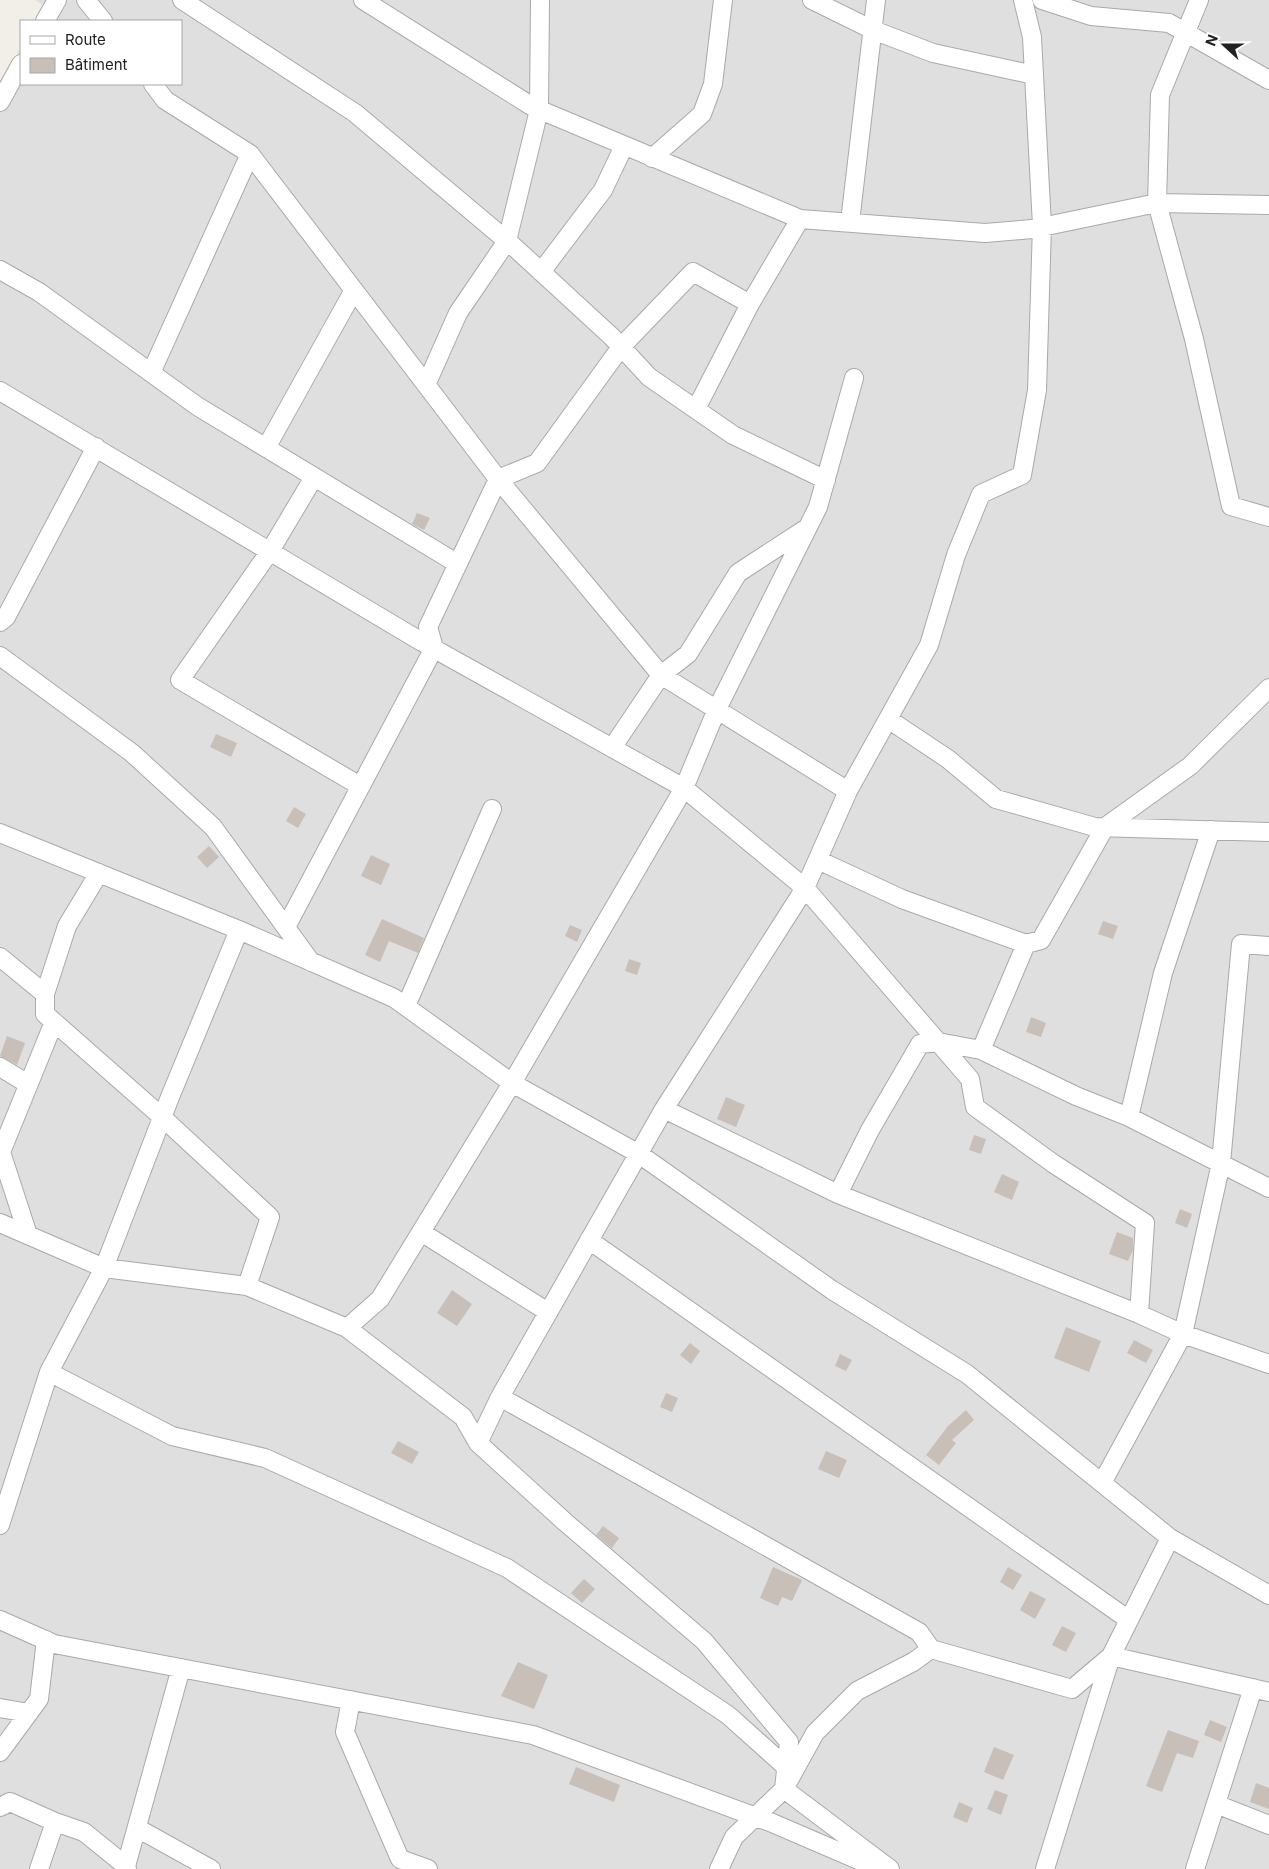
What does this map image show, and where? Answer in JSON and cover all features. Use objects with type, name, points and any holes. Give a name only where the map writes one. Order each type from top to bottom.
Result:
[{"type":"street","points":[[46,20],[57,0]]},
{"type":"street","points":[[86,0],[102,20]]},
{"type":"street","points":[[182,0],[355,113],[507,241],[621,347],[649,377],[734,434],[826,480]]},
{"type":"street","points":[[363,0],[539,110],[800,219],[984,233],[1042,226],[1156,202],[1269,205]]},
{"type":"street","points":[[426,385],[458,314],[507,241],[539,110],[540,0]]},
{"type":"street","points":[[652,158],[702,114],[713,84],[723,0]]},
{"type":"street","points":[[812,0],[873,30],[933,53],[1034,75]]},
{"type":"street","points":[[850,222],[876,0]]},
{"type":"street","points":[[478,1443],[500,1397],[664,1109],[805,888],[848,792],[929,644],[956,555],[981,494],[1022,475],[1037,390],[1042,226],[1032,37],[1023,0]]},
{"type":"street","points":[[1042,0],[1091,16],[1169,23],[1269,80]]},
{"type":"street","points":[[1199,0],[1160,95],[1156,202],[1194,339],[1231,506],[1269,517]]},
{"type":"street","points":[[0,102],[20,66]]},
{"type":"street","points":[[154,85],[165,100],[250,154],[498,479],[661,675],[848,792]]},
{"type":"street","points":[[541,272],[603,190],[624,146]]},
{"type":"street","points":[[151,373],[250,154]]},
{"type":"street","points":[[696,409],[750,304],[800,219]]},
{"type":"street","points":[[0,270],[39,292],[197,406],[458,564]]},
{"type":"street","points":[[286,927],[434,648],[428,627],[498,479],[536,463],[621,347],[693,272],[750,304]]},
{"type":"street","points":[[266,448],[354,290]]},
{"type":"street","points":[[347,1328],[380,1299],[512,1083],[684,788],[717,709],[818,507],[854,378]]},
{"type":"street","points":[[0,391],[434,648],[684,788],[805,888],[970,1079],[976,1107],[1054,1164],[1145,1223],[1138,1314]]},
{"type":"street","points":[[0,622],[6,617],[96,447]]},
{"type":"street","points":[[314,477],[270,551],[180,680],[360,786]]},
{"type":"street","points":[[612,748],[661,675],[688,654],[738,573],[808,527]]},
{"type":"street","points":[[0,656],[132,753],[212,827],[311,962]]},
{"type":"street","points":[[818,860],[902,899],[1026,944],[1041,940],[1105,827],[1190,766],[1269,688]]},
{"type":"street","points":[[888,719],[948,759],[996,799],[1096,827],[1269,832]]},
{"type":"street","points":[[406,1006],[492,809]]},
{"type":"street","points":[[1129,1117],[1163,973],[1212,830]]},
{"type":"street","points":[[0,834],[239,930],[394,998],[512,1083],[639,1154],[832,1290],[967,1374],[1170,1538],[1269,1595]]},
{"type":"street","points":[[99,874],[67,926],[45,994],[45,1014],[162,1117],[270,1217],[247,1286]]},
{"type":"street","points":[[0,1525],[49,1372],[104,1268],[162,1117],[239,930]]},
{"type":"street","points":[[981,1050],[1026,944]]},
{"type":"street","points":[[1102,1483],[1182,1334],[1221,1163],[1241,944],[1269,946]]},
{"type":"street","points":[[0,957],[45,994]]},
{"type":"street","points":[[28,1236],[1,1152],[54,1022]]},
{"type":"street","points":[[838,1194],[870,1130],[920,1044],[938,1042],[981,1050],[1076,1096],[1129,1117],[1269,1188]]},
{"type":"street","points":[[0,1067],[28,1084]]},
{"type":"street","points":[[664,1109],[838,1194],[1138,1314],[1182,1334],[1269,1364]]},
{"type":"street","points":[[0,1223],[104,1268],[247,1286],[347,1328],[463,1417],[478,1443],[565,1522],[704,1641],[789,1742],[784,1789]]},
{"type":"street","points":[[421,1232],[548,1312]]},
{"type":"street","points":[[589,1240],[1129,1620]]},
{"type":"street","points":[[49,1372],[172,1436],[265,1458],[508,1568],[728,1715],[786,1767]]},
{"type":"street","points":[[500,1397],[919,1632],[931,1649],[1072,1689],[1111,1656]]},
{"type":"street","points":[[1044,1869],[1111,1656],[1170,1538]]},
{"type":"street","points":[[0,1620],[54,1644],[533,1735],[755,1816],[879,1869]]},
{"type":"street","points":[[0,1752],[39,1699],[46,1640]]},
{"type":"street","points":[[718,1869],[734,1837],[784,1789],[815,1733],[857,1691],[913,1662],[931,1649]]},
{"type":"street","points":[[1111,1656],[1261,1690],[1216,1804],[1195,1869]]},
{"type":"street","points":[[0,1807],[10,1802],[55,1822],[84,1832],[127,1868],[181,1668]]},
{"type":"street","points":[[351,1700],[345,1732],[400,1859],[428,1869]]},
{"type":"street","points":[[0,1708],[29,1714]]},
{"type":"street","points":[[784,1789],[890,1869]]},
{"type":"street","points":[[1216,1804],[1269,1826]]},
{"type":"street","points":[[39,1869],[55,1822]]},
{"type":"street","points":[[137,1828],[211,1869]]},
{"type":"shaded area","points":[[35,0],[1269,0],[1269,1869],[0,1869],[0,85],[20,49],[20,85],[182,85],[182,20],[36,20],[44,6]]},
{"type":"building","points":[[417,513],[430,518],[424,530],[412,524]]},
{"type":"building","points":[[216,734],[237,743],[231,757],[210,747]]},
{"type":"building","points":[[294,807],[306,814],[298,828],[286,821]]},
{"type":"building","points":[[209,846],[219,857],[207,868],[197,857]]},
{"type":"building","points":[[371,855],[390,864],[381,885],[361,876]]},
{"type":"building","points":[[382,919],[424,938],[418,953],[389,941],[380,962],[365,955]]},
{"type":"building","points":[[1103,921],[1118,926],[1113,939],[1098,934]]},
{"type":"building","points":[[570,925],[582,930],[577,942],[565,936]]},
{"type":"building","points":[[629,959],[641,963],[637,975],[625,971]]},
{"type":"building","points":[[1031,1017],[1046,1023],[1041,1037],[1026,1032]]},
{"type":"building","points":[[7,1036],[25,1043],[17,1065],[0,1056]]},
{"type":"building","points":[[726,1097],[745,1105],[736,1127],[717,1119]]},
{"type":"building","points":[[974,1135],[986,1139],[981,1154],[969,1150]]},
{"type":"building","points":[[1002,1174],[1019,1182],[1012,1200],[994,1192]]},
{"type":"building","points":[[1180,1209],[1192,1214],[1187,1228],[1175,1223]]},
{"type":"building","points":[[1117,1232],[1133,1238],[1133,1250],[1128,1261],[1109,1254]]},
{"type":"building","points":[[452,1290],[472,1304],[457,1326],[437,1313]]},
{"type":"building","points":[[1066,1327],[1101,1341],[1089,1372],[1054,1358]]},
{"type":"building","points":[[1134,1340],[1153,1350],[1146,1363],[1127,1353]]},
{"type":"building","points":[[690,1343],[700,1351],[691,1364],[680,1355]]},
{"type":"building","points":[[840,1354],[852,1360],[846,1371],[835,1366]]},
{"type":"building","points":[[666,1393],[678,1398],[672,1412],[660,1407]]},
{"type":"building","points":[[966,1410],[974,1420],[952,1440],[956,1443],[939,1465],[926,1455],[948,1426]]},
{"type":"building","points":[[398,1441],[419,1452],[412,1464],[391,1453]]},
{"type":"building","points":[[826,1451],[847,1460],[839,1478],[818,1469]]},
{"type":"building","points":[[603,1526],[619,1538],[612,1548],[596,1535]]},
{"type":"building","points":[[773,1567],[802,1580],[792,1601],[782,1597],[778,1606],[760,1598]]},
{"type":"building","points":[[1008,1567],[1022,1575],[1013,1590],[1000,1582]]},
{"type":"building","points":[[584,1579],[595,1589],[582,1603],[571,1593]]},
{"type":"building","points":[[1030,1591],[1046,1599],[1035,1619],[1020,1610]]},
{"type":"building","points":[[1062,1626],[1076,1633],[1066,1652],[1052,1645]]},
{"type":"building","points":[[518,1662],[548,1675],[534,1709],[501,1696]]},
{"type":"building","points":[[1210,1720],[1227,1727],[1221,1742],[1204,1735]]},
{"type":"building","points":[[1168,1730],[1199,1741],[1193,1758],[1177,1753],[1162,1792],[1146,1786]]},
{"type":"building","points":[[994,1747],[1014,1755],[1003,1780],[984,1772]]},
{"type":"building","points":[[576,1767],[620,1785],[614,1802],[569,1784]]},
{"type":"building","points":[[1256,1783],[1269,1788],[1269,1809],[1250,1802]]},
{"type":"building","points":[[995,1790],[1008,1795],[1001,1815],[987,1809]]},
{"type":"building","points":[[959,1802],[973,1808],[967,1823],[953,1817]]}]
